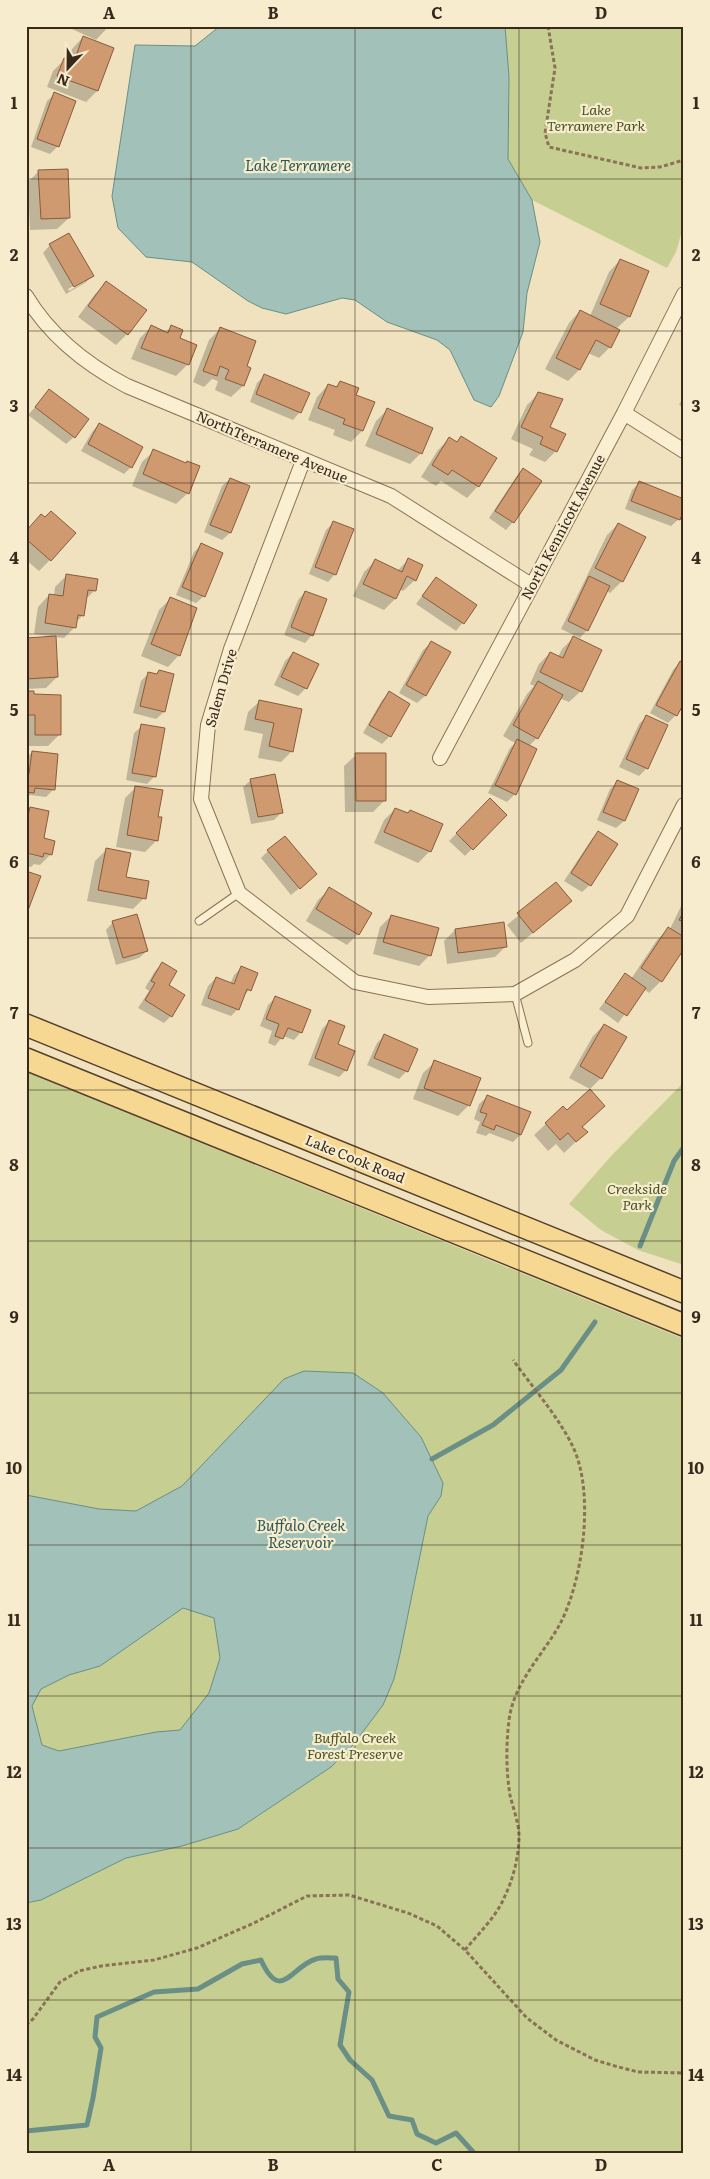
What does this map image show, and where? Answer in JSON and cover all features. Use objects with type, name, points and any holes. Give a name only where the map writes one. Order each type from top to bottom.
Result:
[{"type":"main road","name":"Lake Cook Road","points":[[26,1025],[684,1292]]},
{"type":"main road","points":[[26,1059],[684,1325]]},
{"type":"street","name":"North Kennicott Avenue","points":[[440,758],[624,413],[684,294]]},
{"type":"street","name":"NorthTerramere Avenue","points":[[26,296],[60,339],[98,371],[127,386],[303,461],[391,496],[531,585]]},
{"type":"street","points":[[624,413],[684,450]]},
{"type":"street","name":"Salem Drive","points":[[239,894],[201,799],[208,725],[231,649],[303,461]]},
{"type":"street","points":[[239,894],[355,982],[428,997],[515,994],[575,960],[627,916],[684,805]]},
{"type":"lane","points":[[199,921],[239,894]]},
{"type":"lane","points":[[515,994],[528,1043]]},
{"type":"path","points":[[548,26],[555,68],[545,133],[549,147],[641,168],[660,167],[684,160]]},
{"type":"path","points":[[466,1950],[504,1899],[515,1866],[519,1835],[510,1794],[506,1757],[509,1718],[520,1686],[560,1623],[573,1592],[582,1554],[585,1517],[581,1478],[574,1448],[513,1360]]},
{"type":"path","points":[[26,2025],[33,2019],[60,1982],[79,1971],[101,1966],[154,1960],[197,1948],[254,1923],[307,1896],[350,1895],[372,1900],[437,1926],[466,1950],[527,2018],[556,2040],[595,2060],[638,2072],[684,2073]]},
{"type":"green space","name":"Lake Terramere Park","points":[[505,26],[684,26],[684,224],[676,252],[667,268],[532,200],[508,159],[509,77]]},
{"type":"green space","name":"Buffalo Creek Forest Preserve","points":[[26,1072],[684,1339],[684,2153],[26,2153]]},
{"type":"green space","name":"Creekside Park","points":[[684,1082],[684,1265],[638,1250],[601,1230],[569,1204],[612,1155]]},
{"type":"water","name":"Lake Terramere","points":[[220,26],[505,26],[509,77],[508,159],[532,200],[540,242],[527,293],[523,332],[499,396],[491,407],[474,400],[450,350],[437,340],[387,322],[355,300],[342,298],[286,314],[262,308],[248,301],[192,262],[146,257],[118,228],[112,196],[135,45],[195,46]]},
{"type":"water","name":"Buffalo Creek Reservoir","points":[[304,1371],[353,1373],[383,1393],[421,1437],[443,1483],[441,1496],[428,1516],[400,1654],[394,1679],[383,1705],[353,1745],[331,1767],[238,1829],[182,1846],[126,1858],[41,1900],[26,1903],[26,1495],[99,1509],[136,1511],[182,1486],[284,1379]],"holes":[[[183,1608],[214,1618],[220,1658],[209,1693],[180,1730],[156,1732],[59,1751],[42,1745],[32,1706],[41,1689],[69,1675],[100,1666]]]},
{"type":"building","points":[[83,36],[114,48],[98,91],[57,76],[64,58],[74,62]]},
{"type":"building","points":[[54,92],[76,101],[59,147],[37,139]]},
{"type":"building","points":[[68,169],[70,218],[41,219],[38,170]]},
{"type":"building","points":[[69,233],[94,276],[74,287],[49,244]]},
{"type":"building","points":[[620,259],[649,271],[630,317],[600,304]]},
{"type":"building","points":[[106,281],[147,310],[128,335],[88,306]]},
{"type":"building","points":[[580,310],[620,330],[611,348],[596,340],[580,370],[556,358]]},
{"type":"building","points":[[151,325],[168,333],[171,325],[183,330],[180,338],[197,345],[189,365],[141,348]]},
{"type":"building","points":[[220,327],[256,341],[247,366],[251,368],[244,386],[225,379],[229,370],[220,366],[217,376],[203,371]]},
{"type":"building","points":[[264,374],[310,393],[301,413],[256,394]]},
{"type":"building","points":[[340,381],[359,388],[356,395],[375,402],[363,431],[343,424],[345,419],[318,408],[328,384],[337,387]]},
{"type":"building","points":[[49,389],[89,419],[75,438],[35,407]]},
{"type":"building","points":[[538,392],[563,399],[550,427],[566,434],[557,452],[540,444],[543,437],[521,427]]},
{"type":"building","points":[[387,408],[433,428],[422,454],[376,434]]},
{"type":"building","points":[[99,423],[143,447],[132,468],[88,444]]},
{"type":"building","points":[[461,436],[497,458],[479,487],[452,470],[448,475],[432,465],[449,437],[457,442]]},
{"type":"building","points":[[153,449],[186,463],[187,461],[200,466],[189,494],[143,474]]},
{"type":"building","points":[[523,468],[542,481],[514,523],[495,511]]},
{"type":"building","points":[[230,478],[250,486],[231,533],[210,525]]},
{"type":"building","points":[[639,481],[684,499],[684,509],[680,520],[631,501]]},
{"type":"building","points":[[51,511],[76,533],[51,561],[26,539],[26,531],[41,514],[45,517]]},
{"type":"building","points":[[333,521],[354,529],[336,575],[315,567]]},
{"type":"building","points":[[618,523],[646,537],[623,582],[595,568]]},
{"type":"building","points":[[201,543],[223,553],[205,597],[182,587]]},
{"type":"building","points":[[408,558],[423,565],[416,581],[407,576],[396,599],[363,584],[375,559],[402,572]]},
{"type":"building","points":[[66,574],[98,579],[96,591],[88,590],[84,616],[78,615],[76,628],[45,623],[49,594],[63,596]]},
{"type":"building","points":[[589,576],[610,586],[588,631],[568,621]]},
{"type":"building","points":[[436,577],[477,605],[464,624],[422,596]]},
{"type":"building","points":[[305,591],[327,599],[313,636],[291,627]]},
{"type":"building","points":[[170,597],[197,608],[180,656],[151,644]]},
{"type":"building","points":[[56,636],[58,677],[26,679],[26,638]]},
{"type":"building","points":[[573,636],[602,650],[582,692],[540,672],[550,652],[563,658]]},
{"type":"building","points":[[431,641],[451,652],[426,696],[406,685]]},
{"type":"building","points":[[293,652],[319,664],[307,689],[281,677]]},
{"type":"building","points":[[680,661],[684,663],[684,703],[677,716],[656,705]]},
{"type":"building","points":[[159,670],[174,674],[165,712],[140,706],[148,672],[157,674]]},
{"type":"building","points":[[538,681],[563,695],[538,739],[513,725]]},
{"type":"building","points":[[26,691],[34,691],[34,694],[61,695],[61,735],[35,735],[35,715],[26,715]]},
{"type":"building","points":[[389,691],[410,704],[391,737],[369,725]]},
{"type":"building","points":[[259,700],[302,709],[293,752],[269,746],[274,723],[255,719]]},
{"type":"building","points":[[646,715],[668,725],[648,769],[626,759]]},
{"type":"building","points":[[141,724],[165,728],[156,777],[132,773]]},
{"type":"building","points":[[517,739],[537,749],[516,795],[495,785]]},
{"type":"building","points":[[32,751],[58,754],[55,790],[35,788],[34,793],[26,792],[26,774],[29,774]]},
{"type":"building","points":[[355,753],[386,753],[386,801],[356,801]]},
{"type":"building","points":[[275,774],[283,813],[258,817],[250,779]]},
{"type":"building","points":[[617,780],[639,789],[625,821],[603,812]]},
{"type":"building","points":[[135,786],[163,790],[158,817],[162,817],[158,841],[127,835]]},
{"type":"building","points":[[490,798],[507,815],[473,850],[456,833]]},
{"type":"building","points":[[30,807],[49,811],[44,838],[55,841],[52,855],[44,853],[43,857],[26,853],[26,824]]},
{"type":"building","points":[[395,808],[408,813],[410,810],[443,824],[431,852],[384,832]]},
{"type":"building","points":[[598,831],[618,844],[591,886],[571,873]]},
{"type":"building","points":[[285,836],[317,874],[300,889],[267,850]]},
{"type":"building","points":[[106,848],[131,853],[126,877],[149,881],[146,899],[98,890]]},
{"type":"building","points":[[26,871],[41,876],[27,913],[26,913]]},
{"type":"building","points":[[556,882],[572,901],[533,933],[517,913]]},
{"type":"building","points":[[329,887],[372,913],[359,935],[316,909]]},
{"type":"building","points":[[684,911],[684,922],[679,920]]},
{"type":"building","points":[[137,914],[148,951],[123,958],[112,921]]},
{"type":"building","points":[[391,915],[439,928],[431,956],[383,942]]},
{"type":"building","points":[[504,922],[507,947],[458,953],[455,929]]},
{"type":"building","points":[[668,927],[684,937],[684,949],[662,982],[641,968]]},
{"type":"building","points":[[162,962],[177,971],[169,985],[185,995],[172,1017],[145,1000],[155,983],[151,981]]},
{"type":"building","points":[[241,966],[258,973],[251,991],[247,989],[239,1010],[208,998],[216,977],[234,984]]},
{"type":"building","points":[[625,973],[646,988],[627,1016],[605,1002]]},
{"type":"building","points":[[275,996],[311,1010],[302,1033],[288,1028],[283,1039],[275,1036],[279,1024],[266,1019]]},
{"type":"building","points":[[329,1020],[345,1026],[338,1044],[355,1051],[347,1071],[315,1058]]},
{"type":"building","points":[[604,1024],[627,1037],[602,1079],[580,1066]]},
{"type":"building","points":[[384,1034],[418,1049],[408,1072],[374,1058]]},
{"type":"building","points":[[434,1060],[481,1078],[470,1106],[424,1088]]},
{"type":"building","points":[[590,1089],[605,1106],[582,1127],[588,1132],[576,1142],[568,1133],[560,1140],[545,1123],[563,1106],[567,1110]]},
{"type":"building","points":[[487,1095],[531,1112],[521,1135],[496,1125],[494,1130],[482,1125],[487,1114],[480,1112]]},
{"type":"waterway","points":[[640,1246],[674,1161],[684,1147]]},
{"type":"waterway","points":[[432,1459],[493,1425],[561,1370],[595,1322]]},
{"type":"waterway","points":[[26,2131],[87,2125],[101,2048],[95,2037],[97,2017],[154,1992],[198,1989],[242,1964],[261,1960],[268,1973],[281,1981],[316,1959],[336,1958],[338,1979],[349,1992],[340,2045],[350,2060],[372,2080],[389,2116],[412,2120],[417,2134],[436,2143],[456,2133],[474,2153]]}]
